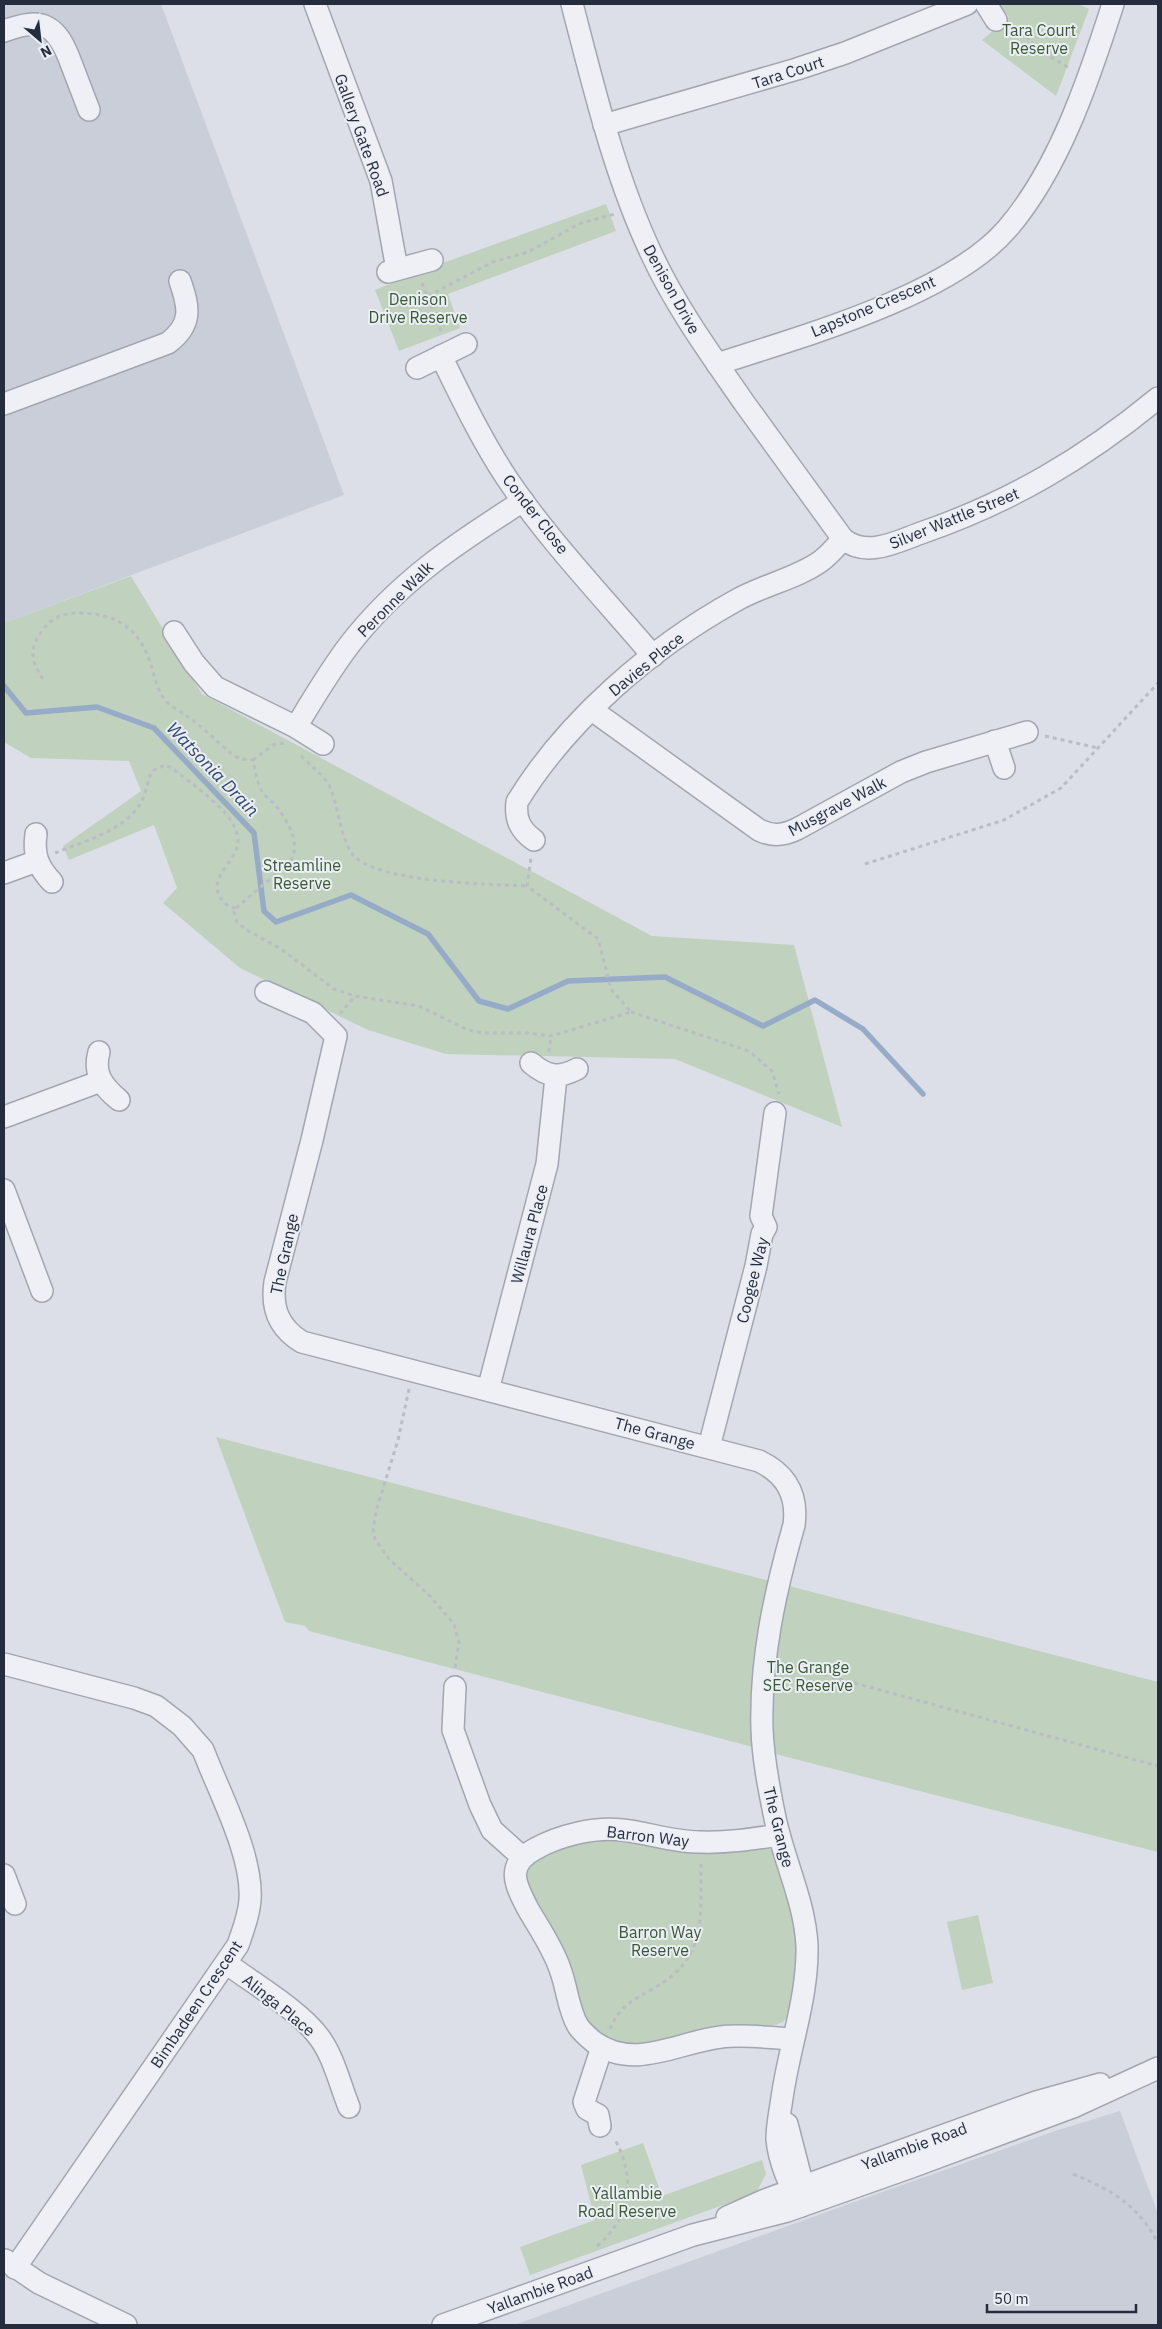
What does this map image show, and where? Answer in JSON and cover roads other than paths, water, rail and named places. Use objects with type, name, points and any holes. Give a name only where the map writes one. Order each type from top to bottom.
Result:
[{"type":"street","name":"Gallery Gate Road","points":[[315,4],[381,181],[408,266]]},
{"type":"street","name":"Denison Drive","points":[[572,4],[604,126],[632,210],[669,288],[717,364],[842,540]]},
{"type":"street","name":"Tara Court","points":[[604,126],[845,53],[968,4]]},
{"type":"street","name":"Lapstone Crescent","points":[[717,364],[840,323],[892,302],[927,286],[987,248],[1007,229],[1026,203],[1060,145],[1113,4]]},
{"type":"street","points":[[4,31],[30,24],[44,25],[53,30],[65,47],[89,110]]},
{"type":"street","points":[[4,404],[168,343],[178,336],[184,326],[188,310],[180,281]]},
{"type":"street","name":"Conder Close","points":[[417,368],[452,351],[484,441],[523,501],[653,656]]},
{"type":"street","name":"Silver Wattle Street","points":[[842,540],[857,548],[880,547],[981,511],[1058,471],[1125,425],[1158,398]]},
{"type":"street","name":"Peronne Walk","points":[[292,735],[350,644],[378,612],[413,577],[445,551],[523,501]]},
{"type":"street","name":"Davies Place","points":[[534,840],[518,824],[517,802],[557,746],[620,682],[703,620],[737,600],[818,563],[842,540]]},
{"type":"street","points":[[174,632],[194,663],[215,687],[292,735],[324,744]]},
{"type":"street","name":"Musgrave Walk","points":[[592,710],[759,830],[774,835],[784,834],[797,829],[901,772],[926,762],[1027,732]]},
{"type":"street","points":[[996,741],[1004,768]]},
{"type":"street","points":[[36,834],[34,854],[52,882]]},
{"type":"street","points":[[4,873],[37,861]]},
{"type":"street","name":"The Grange","points":[[266,992],[312,1013],[336,1036],[314,1131],[275,1282],[273,1296],[275,1308],[286,1330],[302,1342],[759,1461],[781,1476],[794,1498],[796,1510],[794,1525],[771,1616],[765,1658],[762,1730],[768,1780],[779,1835],[803,1920],[806,1945],[804,1993],[792,2039],[782,2100],[799,2194]]},
{"type":"street","points":[[99,1052],[96,1069],[100,1081],[119,1100]]},
{"type":"street","points":[[531,1063],[556,1077],[577,1070]]},
{"type":"street","name":"Willaura Place","points":[[488,1390],[547,1164],[551,1140],[556,1077]]},
{"type":"street","points":[[4,1117],[100,1081]]},
{"type":"street","name":"Coogee Way","points":[[709,1447],[756,1266],[762,1234],[766,1227],[761,1216],[775,1113]]},
{"type":"street","points":[[4,1190],[42,1291]]},
{"type":"street","name":"Bimbadeen Crescent","points":[[4,1664],[134,1698],[156,1706],[182,1726],[203,1750],[244,1855],[249,1878],[250,1900],[246,1924],[238,1945],[10,2264]]},
{"type":"street","points":[[456,1687],[453,1730],[480,1805],[492,1830],[522,1858],[516,1867],[515,1877],[517,1886],[560,1969],[573,2015],[579,2027],[602,2047],[616,2053],[638,2056],[722,2037],[792,2039]]},
{"type":"street","name":"Barron Way","points":[[522,1858],[551,1841],[578,1833],[602,1830],[622,1830],[673,1840],[700,1842],[739,1841],[779,1835]]},
{"type":"street","points":[[4,1875],[16,1904]]},
{"type":"street","name":"Alinga Place","points":[[226,1963],[298,2016],[319,2037],[328,2052],[349,2108]]},
{"type":"street","points":[[600,2126],[598,2115],[587,2109],[584,2102],[602,2047]]},
{"type":"street","name":"Yallambie Road","points":[[442,2325],[694,2235],[739,2225],[799,2194],[1046,2118],[1150,2071]]},
{"type":"street","points":[[10,2264],[67,2298],[123,2325]]},
{"type":"waterway","name":"Watsonia Drain","points":[[4,686],[26,713],[97,707],[154,728],[254,833],[264,911],[276,922],[351,895],[428,934],[479,1001],[508,1009],[568,981],[665,977],[763,1026],[815,1000],[863,1029],[923,1094]]},
{"type":"park label","name":"Tara Court Reserve","points":[[1039,39]]},
{"type":"park label","name":"Denison Drive Reserve","points":[[418,308]]},
{"type":"park label","name":"Streamline Reserve","points":[[302,874]]},
{"type":"park label","name":"The Grange SEC Reserve","points":[[808,1676]]},
{"type":"park label","name":"Barron Way Reserve","points":[[660,1941]]},
{"type":"park label","name":"Yallambie Road Reserve","points":[[627,2202]]}]
